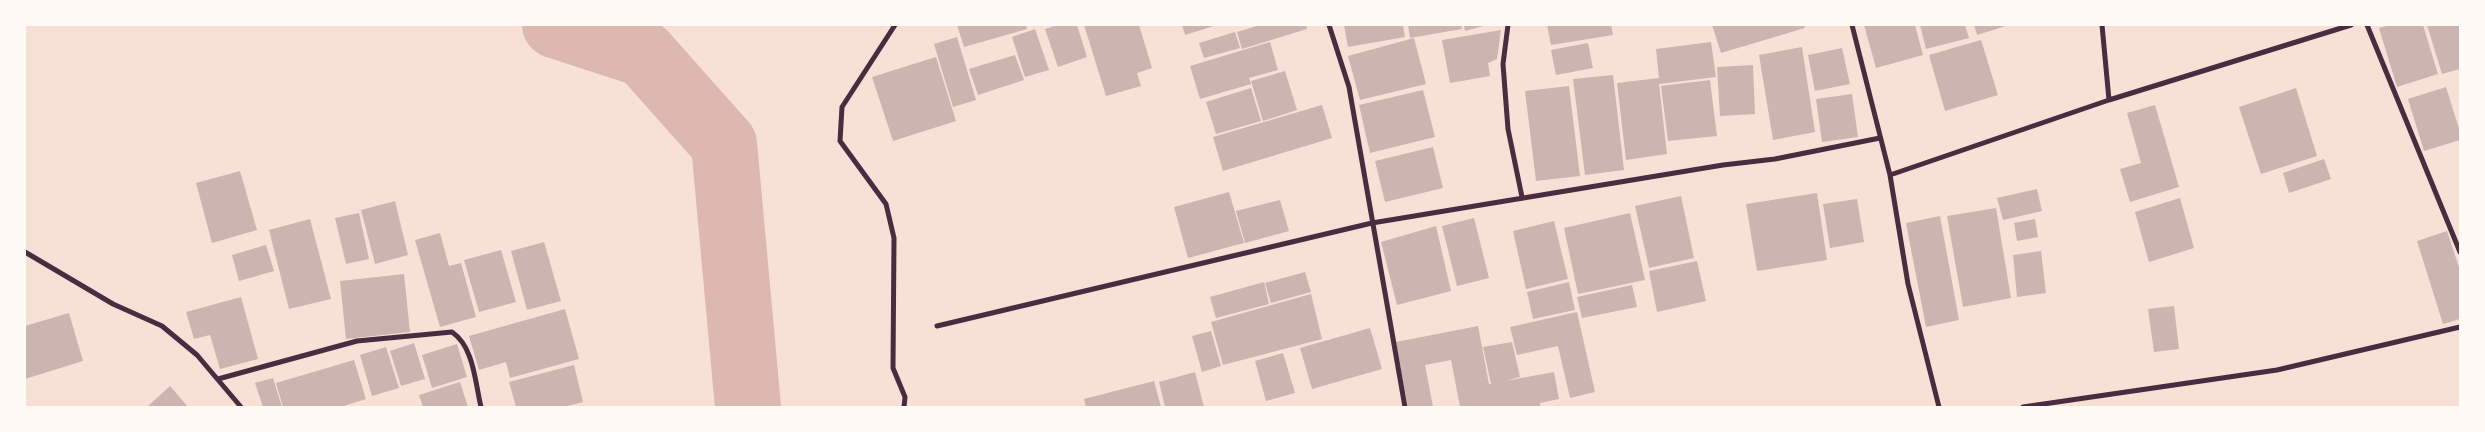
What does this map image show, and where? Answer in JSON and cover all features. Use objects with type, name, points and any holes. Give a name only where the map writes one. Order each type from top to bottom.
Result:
[{"type":"street","points":[[895,25],[842,107],[840,142],[886,204],[894,238],[893,368],[905,398],[904,407]]},
{"type":"street","points":[[1328,25],[1349,87],[1405,407]]},
{"type":"street","points":[[1508,25],[1503,64],[1507,120],[1522,197]]},
{"type":"street","points":[[1852,25],[1890,175],[1908,284],[1939,407]]},
{"type":"street","points":[[2102,25],[2109,100]]},
{"type":"street","points":[[1890,175],[2109,100],[2351,25]]},
{"type":"street","points":[[2367,25],[2460,252]]},
{"type":"street","points":[[936,326],[1372,223],[1724,165],[1775,160],[1880,138]]},
{"type":"street","points":[[25,252],[113,304],[162,326],[197,354],[241,407]]},
{"type":"street","points":[[2023,407],[2277,370],[2460,327]]},
{"type":"street","points":[[218,379],[357,342],[452,332],[463,342],[468,352],[481,407]]},
{"type":"building","points":[[957,25],[1026,25],[1027,29],[964,47]]},
{"type":"building","points":[[1057,25],[1077,25],[1087,57],[1058,67],[1045,29]]},
{"type":"building","points":[[1084,25],[1139,25],[1152,68],[1137,73],[1141,86],[1106,96]]},
{"type":"building","points":[[1182,25],[1217,25],[1185,35]]},
{"type":"building","points":[[1260,25],[1306,25],[1307,29],[1242,49],[1237,32]]},
{"type":"building","points":[[1344,25],[1403,25],[1405,37],[1348,47]]},
{"type":"building","points":[[1408,25],[1461,25],[1462,29],[1410,38]]},
{"type":"building","points":[[1464,25],[1483,25],[1483,26],[1465,31]]},
{"type":"building","points":[[1547,25],[1611,25],[1613,35],[1551,45]]},
{"type":"building","points":[[1712,25],[1804,25],[1805,28],[1721,53]]},
{"type":"building","points":[[1864,25],[1915,25],[1923,55],[1876,68]]},
{"type":"building","points":[[1920,25],[1965,25],[1969,38],[1926,49]]},
{"type":"building","points":[[1974,25],[2009,25],[1977,35]]},
{"type":"building","points":[[2390,25],[2423,25],[2438,74],[2397,87],[2379,28]]},
{"type":"building","points":[[2427,25],[2460,25],[2460,69],[2442,74]]},
{"type":"building","points":[[1035,29],[1049,70],[1025,77],[1012,37]]},
{"type":"building","points":[[1501,30],[1497,59],[1488,63],[1490,76],[1450,83],[1442,40]]},
{"type":"building","points":[[1235,32],[1240,48],[1204,58],[1199,43]]},
{"type":"building","points":[[957,37],[976,100],[953,107],[934,44]]},
{"type":"building","points":[[1414,38],[1426,84],[1360,100],[1348,56]]},
{"type":"building","points":[[1981,40],[1998,95],[1945,111],[1929,55]]},
{"type":"building","points":[[1270,42],[1278,70],[1249,78],[1251,84],[1200,99],[1190,66]]},
{"type":"building","points":[[1711,42],[1716,77],[1659,84],[1667,154],[1626,160],[1617,83],[1659,78],[1656,49]]},
{"type":"building","points":[[1588,43],[1593,68],[1556,75],[1551,50]]},
{"type":"building","points":[[1802,47],[1815,132],[1773,140],[1759,55]]},
{"type":"building","points":[[1842,48],[1850,84],[1815,91],[1808,55]]},
{"type":"building","points":[[1015,55],[1024,80],[978,95],[969,69]]},
{"type":"building","points":[[936,57],[956,121],[893,141],[872,77]]},
{"type":"building","points":[[1753,65],[1755,114],[1720,116],[1717,67]]},
{"type":"building","points":[[1285,71],[1297,110],[1263,121],[1251,81]]},
{"type":"building","points":[[1613,75],[1624,170],[1585,175],[1573,79]]},
{"type":"building","points":[[1710,80],[1717,136],[1668,141],[1661,86]]},
{"type":"building","points":[[1569,86],[1580,176],[1536,181],[1525,91]]},
{"type":"building","points":[[2446,87],[2460,132],[2460,140],[2424,151],[2408,99]]},
{"type":"building","points":[[1251,88],[1261,121],[1216,134],[1206,102]]},
{"type":"building","points":[[2296,88],[2317,156],[2261,174],[2239,107]]},
{"type":"building","points":[[1423,90],[1435,137],[1370,153],[1359,105]]},
{"type":"building","points":[[1852,94],[1858,137],[1822,142],[1816,99]]},
{"type":"building","points":[[1322,105],[1332,138],[1223,171],[1213,137]]},
{"type":"building","points":[[2155,105],[2179,187],[2130,202],[2120,169],[2141,163],[2127,113]]},
{"type":"building","points":[[1433,147],[1443,188],[1385,202],[1375,161]]},
{"type":"building","points":[[2324,159],[2331,179],[2289,193],[2283,173]]},
{"type":"building","points":[[240,171],[257,230],[212,243],[196,183]]},
{"type":"building","points":[[2037,189],[2042,211],[2003,220],[1997,198]]},
{"type":"building","points":[[1229,192],[1244,243],[1188,258],[1174,207]]},
{"type":"building","points":[[1817,193],[1827,260],[1757,271],[1746,204]]},
{"type":"building","points":[[1681,196],[1694,258],[1649,268],[1635,206]]},
{"type":"building","points":[[2180,198],[2194,248],[2149,262],[2135,212]]},
{"type":"building","points":[[1857,199],[1864,242],[1830,248],[1823,204]]},
{"type":"building","points":[[1280,200],[1289,231],[1245,243],[1236,211]]},
{"type":"building","points":[[395,201],[408,255],[375,264],[361,210]]},
{"type":"building","points":[[1996,208],[2011,298],[1963,307],[1947,216]]},
{"type":"building","points":[[359,213],[369,259],[346,264],[335,218]]},
{"type":"building","points":[[1630,213],[1645,280],[1578,294],[1564,228]]},
{"type":"building","points":[[1940,216],[1959,320],[1926,327],[1906,223]]},
{"type":"building","points":[[1474,218],[1489,278],[1457,286],[1442,226]]},
{"type":"building","points":[[310,219],[331,299],[289,309],[269,230]]},
{"type":"building","points":[[2035,219],[2038,237],[2017,241],[2014,223]]},
{"type":"building","points":[[1554,221],[1568,279],[1526,289],[1513,231]]},
{"type":"building","points":[[1436,226],[1451,291],[1397,305],[1381,242]]},
{"type":"building","points":[[2447,231],[2460,270],[2460,319],[2443,324],[2417,241]]},
{"type":"building","points":[[440,233],[449,266],[461,263],[476,317],[440,327],[415,240]]},
{"type":"building","points":[[544,242],[561,301],[527,310],[511,251]]},
{"type":"building","points":[[266,245],[274,271],[239,281],[232,255]]},
{"type":"building","points":[[501,250],[516,302],[479,312],[464,260]]},
{"type":"building","points":[[2041,251],[2046,293],[2017,297],[2013,255]]},
{"type":"building","points":[[1697,261],[1706,301],[1657,312],[1649,271]]},
{"type":"building","points":[[1305,272],[1311,292],[1271,303],[1265,283]]},
{"type":"building","points":[[404,274],[410,332],[346,339],[340,281]]},
{"type":"building","points":[[1264,282],[1269,304],[1216,318],[1210,297]]},
{"type":"building","points":[[1569,282],[1575,310],[1533,319],[1527,292]]},
{"type":"building","points":[[1632,285],[1637,307],[1582,318],[1577,297]]},
{"type":"building","points":[[1311,294],[1322,339],[1223,365],[1211,322]]},
{"type":"building","points":[[241,297],[258,359],[220,369],[210,335],[194,339],[186,312]]},
{"type":"building","points":[[2174,306],[2179,349],[2154,352],[2148,309]]},
{"type":"building","points":[[565,309],[579,359],[510,378],[506,362],[479,370],[469,336]]},
{"type":"building","points":[[1577,312],[1595,392],[1570,398],[1558,346],[1517,355],[1510,327]]},
{"type":"building","points":[[69,313],[83,361],[25,379],[25,326]]},
{"type":"building","points":[[1478,326],[1489,384],[1491,384],[1483,347],[1512,342],[1520,377],[1505,381],[1554,372],[1559,399],[1540,403],[1540,407],[1460,407],[1451,360],[1425,365],[1433,407],[1408,407],[1396,342]]},
{"type":"building","points":[[1370,328],[1382,369],[1312,389],[1300,348]]},
{"type":"building","points":[[1211,331],[1221,366],[1202,372],[1192,336]]},
{"type":"building","points":[[414,343],[425,379],[401,386],[390,351]]},
{"type":"building","points":[[457,344],[467,377],[432,388],[422,355]]},
{"type":"building","points":[[386,347],[399,388],[372,396],[360,355]]},
{"type":"building","points":[[1283,353],[1295,393],[1266,401],[1255,361]]},
{"type":"building","points":[[354,360],[366,399],[341,407],[283,407],[276,383]]},
{"type":"building","points":[[574,365],[583,402],[564,407],[516,407],[509,382]]},
{"type":"building","points":[[1195,372],[1204,407],[1165,407],[1159,382]]},
{"type":"building","points":[[273,378],[282,407],[263,407],[255,383]]},
{"type":"building","points":[[1154,381],[1161,407],[1086,407],[1084,399]]},
{"type":"building","points":[[460,382],[468,407],[423,407],[419,395]]},
{"type":"building","points":[[170,386],[188,407],[147,407]]},
{"type":"waterway","points":[[555,25],[644,54],[724,144],[748,407]]}]
